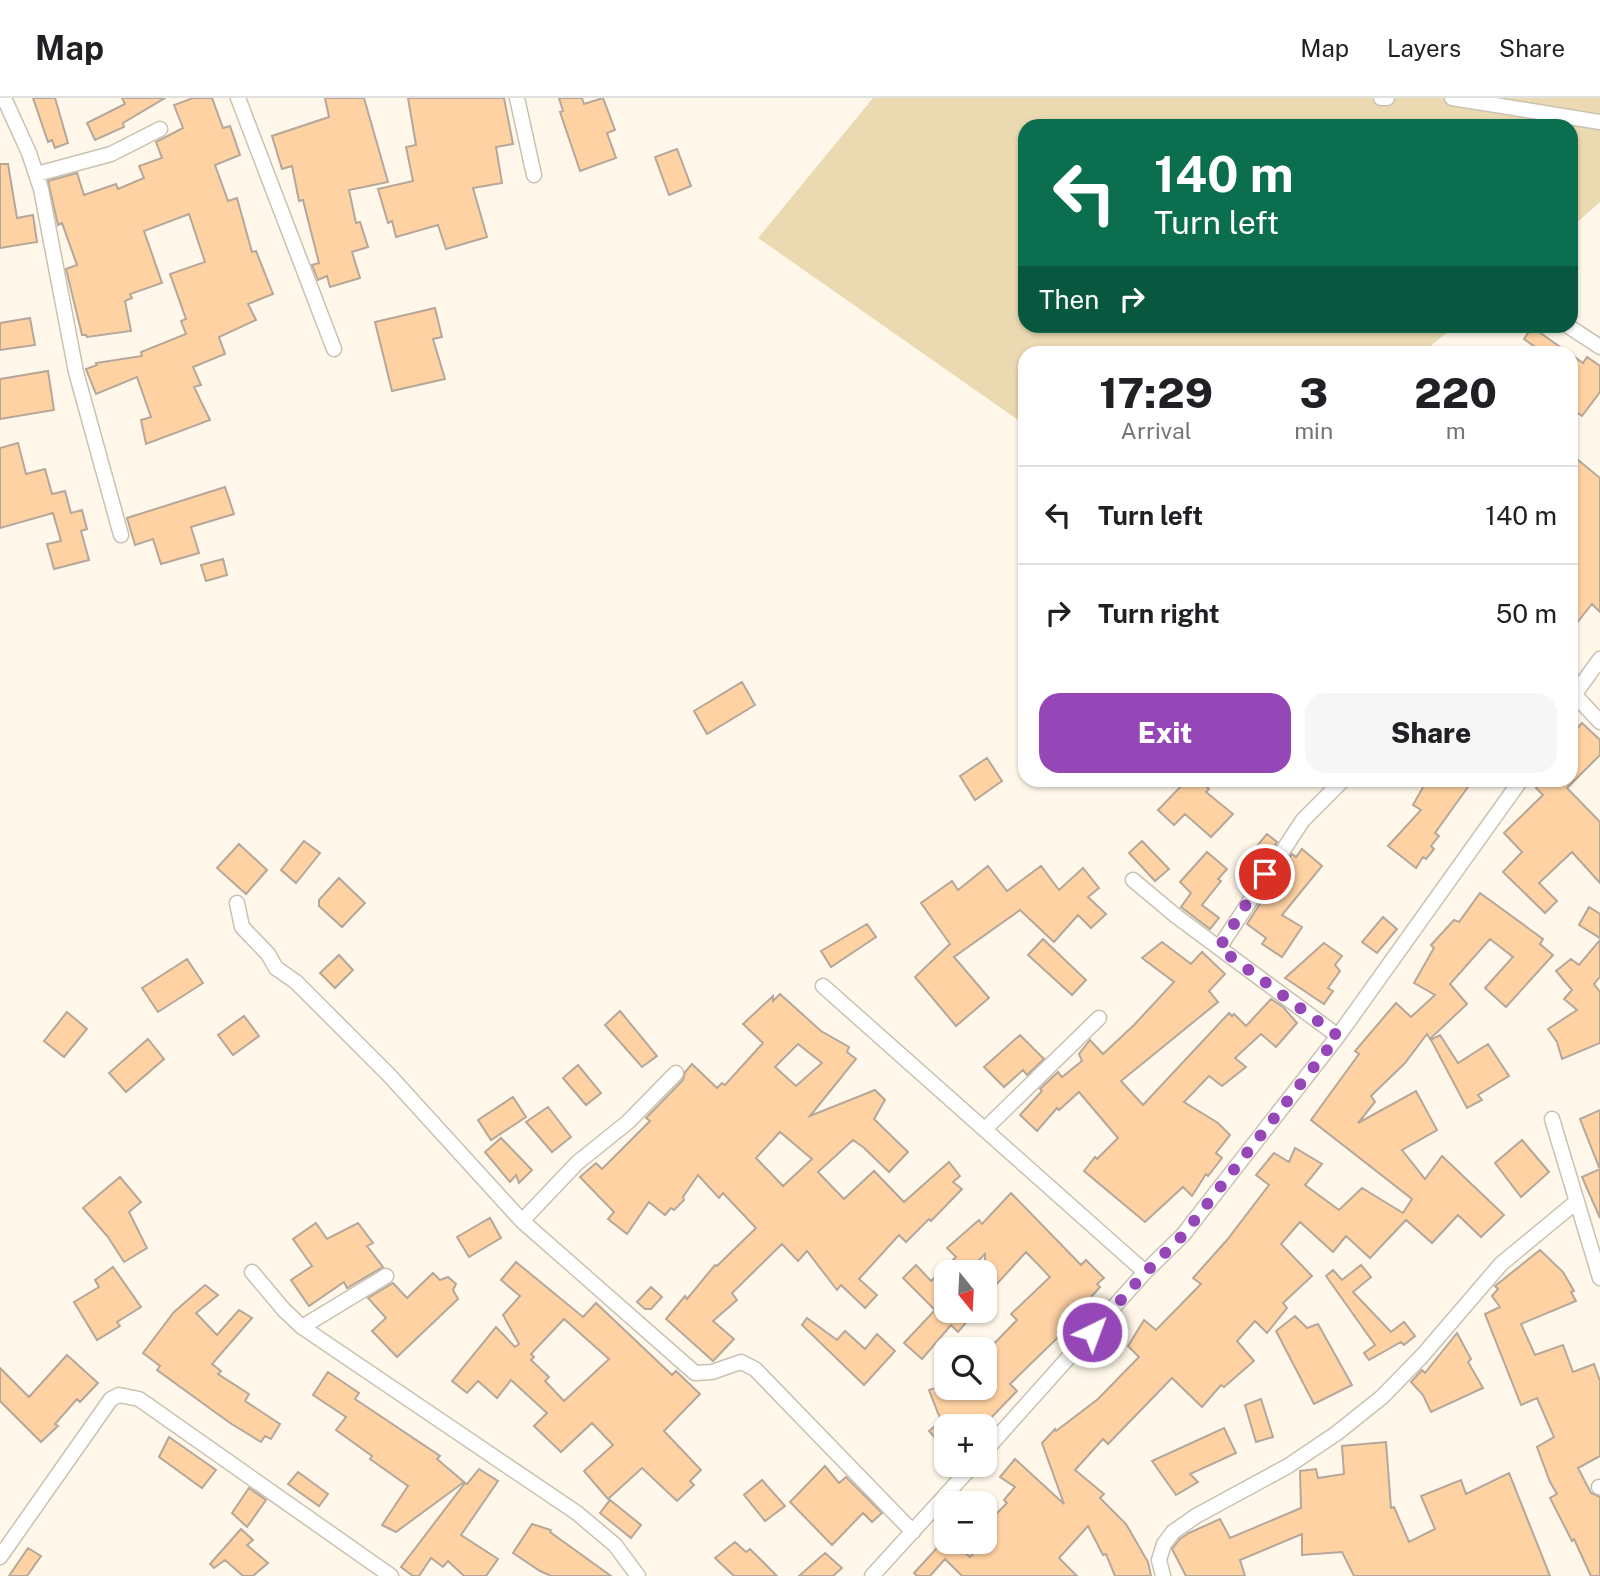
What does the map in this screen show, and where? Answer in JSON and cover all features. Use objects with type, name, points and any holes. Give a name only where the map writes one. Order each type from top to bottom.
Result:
[{"type":"street","points":[[4,98],[37,174],[76,372],[121,535]]},
{"type":"street","points":[[238,98],[334,349]]},
{"type":"street","points":[[517,98],[534,175]]},
{"type":"street","points":[[1381,98],[1387,98]]},
{"type":"street","points":[[1452,98],[1600,122]]},
{"type":"street","points":[[37,174],[111,154],[160,129]]},
{"type":"street","points":[[1578,333],[1600,347]]},
{"type":"street","points":[[1578,684],[1600,659]]},
{"type":"street","points":[[1578,694],[1600,722]]},
{"type":"street","points":[[1219,948],[1303,820],[1336,787]]},
{"type":"street","points":[[997,1438],[1146,1272],[1183,1235],[1338,1036],[1516,787]]},
{"type":"street","points":[[1133,880],[1176,916],[1338,1036]]},
{"type":"street","points":[[237,903],[242,927],[268,954],[276,968],[296,982],[389,1075],[522,1221],[695,1373],[712,1373],[741,1362],[755,1369],[913,1532]]},
{"type":"street","points":[[823,986],[1146,1272]]},
{"type":"street","points":[[985,1129],[1099,1018]]},
{"type":"street","points":[[522,1221],[577,1163],[604,1144],[676,1073]]},
{"type":"street","points":[[1552,1119],[1600,1278]]},
{"type":"street","points":[[1163,1576],[1160,1560],[1164,1544],[1173,1532],[1196,1516],[1288,1466],[1337,1433],[1382,1397],[1422,1356],[1501,1264],[1576,1202]]},
{"type":"street","points":[[253,1272],[284,1310],[302,1327],[577,1513],[615,1545],[636,1575]]},
{"type":"street","points":[[302,1327],[386,1276]]},
{"type":"street","points":[[0,1558],[111,1399],[128,1395],[139,1399],[391,1576]]},
{"type":"street","points":[[873,1576],[962,1477]]},
{"type":"shaded area","points":[[873,98],[1600,98],[1600,202],[1578,222],[1578,119],[1018,119],[1018,333],[1446,333],[1431,346],[1018,346],[1018,420],[758,238]]},
{"type":"building","points":[[33,98],[55,98],[68,143],[55,148],[52,140],[48,142]]},
{"type":"building","points":[[122,98],[165,98],[123,123],[124,127],[95,140],[87,123],[125,104]]},
{"type":"building","points":[[193,98],[212,98],[223,128],[230,126],[240,155],[215,165],[228,201],[237,198],[252,252],[256,251],[273,294],[248,304],[256,320],[219,337],[225,354],[193,367],[201,385],[194,387],[210,420],[146,444],[141,420],[151,417],[137,377],[96,394],[86,369],[97,365],[96,363],[142,356],[141,352],[186,334],[181,321],[186,319],[170,274],[205,262],[189,214],[144,231],[162,283],[130,294],[132,298],[125,301],[131,331],[87,337],[82,335],[66,269],[77,265],[62,223],[58,225],[48,181],[77,173],[84,195],[116,184],[118,189],[144,178],[139,166],[162,158],[156,142],[183,128],[174,105]]},
{"type":"building","points":[[325,98],[364,98],[388,182],[349,190],[356,223],[360,222],[368,247],[352,252],[360,278],[330,287],[327,276],[318,280],[312,265],[319,263],[303,200],[299,201],[292,166],[282,169],[272,136],[329,117]]},
{"type":"building","points":[[408,98],[504,98],[513,144],[496,147],[502,183],[473,188],[487,237],[446,249],[438,225],[396,237],[392,221],[388,223],[378,189],[413,181],[406,147],[416,145]]},
{"type":"building","points":[[559,98],[582,98],[584,104],[603,98],[615,130],[607,133],[616,158],[580,171],[560,112],[563,111]]},
{"type":"building","points":[[677,149],[691,186],[669,195],[655,157]]},
{"type":"building","points":[[0,164],[8,164],[17,218],[33,215],[37,242],[0,248]]},
{"type":"building","points":[[435,308],[442,337],[433,339],[445,379],[392,391],[375,322]]},
{"type":"building","points":[[30,318],[35,345],[0,350],[0,323]]},
{"type":"building","points":[[1528,333],[1540,333],[1559,346],[1534,346],[1524,339]]},
{"type":"building","points":[[1587,357],[1600,366],[1600,392],[1582,416],[1578,413],[1578,359],[1583,363]]},
{"type":"building","points":[[48,371],[54,410],[0,419],[0,379]]},
{"type":"building","points":[[18,443],[26,474],[45,469],[52,494],[65,491],[71,513],[82,510],[87,529],[81,531],[89,560],[54,569],[47,544],[61,541],[53,513],[0,528],[0,448]]},
{"type":"building","points":[[1578,460],[1600,478],[1600,612],[1592,604],[1578,622]]},
{"type":"building","points":[[225,487],[234,514],[191,527],[199,553],[161,564],[153,539],[135,545],[127,518]]},
{"type":"building","points":[[223,559],[227,575],[206,581],[201,565]]},
{"type":"building","points":[[742,682],[755,705],[707,734],[694,711]]},
{"type":"building","points":[[1582,723],[1600,740],[1600,755],[1578,777],[1578,727]]},
{"type":"building","points":[[987,758],[1002,781],[975,800],[960,776]]},
{"type":"building","points":[[1180,787],[1207,787],[1209,789],[1206,792],[1233,814],[1211,837],[1185,814],[1174,825],[1158,810]]},
{"type":"building","points":[[1423,787],[1468,787],[1435,833],[1439,836],[1431,846],[1434,849],[1426,859],[1423,857],[1416,868],[1388,846],[1421,810],[1413,805]]},
{"type":"building","points":[[1568,787],[1600,822],[1600,883],[1572,852],[1539,883],[1557,901],[1545,913],[1503,872],[1522,852],[1504,833],[1543,795],[1536,788]]},
{"type":"building","points":[[1267,834],[1277,842],[1259,869],[1246,859]]},
{"type":"building","points":[[304,841],[320,853],[296,883],[281,870]]},
{"type":"building","points":[[1142,841],[1169,869],[1155,881],[1129,853]]},
{"type":"building","points":[[239,844],[267,870],[246,894],[217,868]]},
{"type":"building","points":[[1302,849],[1322,866],[1282,915],[1302,927],[1282,957],[1262,944],[1266,938],[1247,924],[1292,854],[1296,857]]},
{"type":"building","points":[[1207,852],[1227,869],[1202,905],[1219,918],[1210,929],[1181,907],[1191,893],[1180,882]]},
{"type":"building","points":[[988,866],[1007,891],[1041,866],[1059,890],[1083,868],[1099,888],[1088,897],[1106,914],[1091,928],[1078,915],[1054,942],[1020,910],[954,957],[989,998],[956,1026],[915,977],[950,944],[921,903],[952,881],[958,890]]},
{"type":"building","points":[[339,878],[365,903],[342,927],[319,906],[319,900]]},
{"type":"building","points":[[1480,893],[1543,939],[1540,944],[1553,955],[1506,1007],[1485,988],[1513,957],[1490,939],[1450,984],[1467,1004],[1430,1039],[1427,1034],[1405,1063],[1371,1096],[1375,1102],[1358,1123],[1416,1091],[1437,1130],[1402,1150],[1425,1179],[1442,1156],[1504,1215],[1481,1237],[1458,1215],[1432,1243],[1406,1220],[1370,1258],[1346,1236],[1333,1252],[1300,1222],[1281,1244],[1312,1276],[1283,1303],[1287,1308],[1267,1333],[1255,1321],[1237,1341],[1254,1361],[1224,1387],[1221,1385],[1202,1407],[1172,1378],[1108,1444],[1103,1439],[1075,1470],[1104,1494],[1100,1498],[1126,1524],[1148,1562],[1151,1576],[1115,1576],[1106,1554],[1103,1555],[1088,1526],[1059,1558],[1077,1576],[962,1576],[945,1559],[930,1576],[917,1576],[914,1573],[934,1551],[934,1554],[967,1554],[970,1557],[973,1554],[997,1554],[997,1513],[1007,1503],[1004,1500],[1015,1487],[1000,1477],[1015,1459],[1064,1504],[1042,1443],[1055,1429],[1056,1431],[1098,1399],[1139,1357],[1128,1346],[1144,1320],[1156,1330],[1201,1284],[1193,1278],[1227,1240],[1269,1185],[1256,1175],[1274,1153],[1289,1162],[1295,1148],[1322,1164],[1305,1185],[1339,1210],[1362,1188],[1403,1213],[1412,1199],[1311,1120],[1359,1054],[1355,1051],[1396,1003],[1411,1017],[1435,995],[1414,983],[1434,948],[1431,945],[1454,920],[1459,922]]},
{"type":"building","points":[[1589,907],[1600,914],[1600,938],[1579,925]]},
{"type":"building","points":[[1383,917],[1397,929],[1377,953],[1362,942]]},
{"type":"building","points":[[867,924],[876,937],[831,967],[821,951]]},
{"type":"building","points":[[1043,939],[1086,980],[1072,995],[1028,955]]},
{"type":"building","points":[[1600,940],[1600,977],[1594,984],[1600,992],[1600,1043],[1562,1059],[1557,1042],[1548,1029],[1577,1010],[1564,999],[1572,990],[1556,971],[1571,959],[1579,965]]},
{"type":"building","points":[[1162,942],[1191,964],[1202,952],[1225,974],[1209,991],[1218,1002],[1121,1081],[1143,1105],[1229,1013],[1232,1016],[1234,1014],[1246,1026],[1271,999],[1283,1007],[1297,1023],[1276,1047],[1261,1034],[1235,1058],[1246,1067],[1222,1086],[1209,1076],[1184,1102],[1218,1123],[1230,1135],[1216,1153],[1222,1158],[1208,1176],[1206,1174],[1192,1196],[1183,1187],[1145,1222],[1084,1171],[1095,1157],[1097,1159],[1118,1138],[1079,1092],[1059,1110],[1057,1108],[1037,1131],[1020,1115],[1042,1091],[1040,1089],[1058,1072],[1062,1077],[1082,1061],[1079,1054],[1090,1040],[1103,1054],[1174,982],[1142,958]]},
{"type":"building","points":[[1324,943],[1342,956],[1335,965],[1340,971],[1328,988],[1333,991],[1324,1004],[1285,978]]},
{"type":"building","points":[[339,955],[353,970],[335,988],[320,973]]},
{"type":"building","points":[[187,959],[203,983],[158,1012],[142,988]]},
{"type":"building","points":[[780,994],[821,1031],[849,1047],[847,1052],[856,1059],[810,1116],[875,1090],[885,1100],[874,1119],[908,1152],[889,1172],[853,1140],[818,1172],[844,1199],[874,1171],[904,1202],[949,1162],[960,1176],[953,1182],[962,1189],[906,1242],[899,1235],[859,1279],[877,1295],[865,1308],[841,1285],[837,1290],[807,1251],[798,1261],[782,1244],[732,1293],[737,1300],[713,1321],[734,1339],[713,1361],[666,1319],[685,1296],[687,1299],[715,1265],[756,1228],[723,1193],[719,1198],[698,1175],[683,1197],[684,1200],[674,1210],[671,1208],[665,1215],[649,1202],[627,1234],[608,1219],[614,1212],[580,1177],[596,1163],[602,1169],[650,1121],[646,1118],[683,1080],[685,1072],[692,1064],[717,1088],[722,1083],[725,1085],[763,1043],[743,1024],[773,996],[773,1001]],"holes":[[[798,1044],[822,1063],[796,1086],[775,1067]],[[780,1132],[812,1159],[783,1186],[756,1158]]]},
{"type":"building","points":[[620,1011],[657,1056],[642,1067],[605,1025]]},
{"type":"building","points":[[67,1012],[87,1029],[64,1057],[44,1041]]},
{"type":"building","points":[[244,1016],[259,1036],[233,1055],[218,1035]]},
{"type":"building","points":[[1020,1035],[1044,1059],[1027,1075],[1023,1070],[1004,1087],[984,1067]]},
{"type":"building","points":[[1440,1035],[1458,1063],[1488,1044],[1509,1076],[1478,1095],[1482,1100],[1467,1108],[1431,1040]]},
{"type":"building","points":[[148,1039],[164,1059],[126,1092],[109,1073]]},
{"type":"building","points":[[578,1065],[601,1093],[586,1105],[563,1078]]},
{"type":"building","points":[[513,1097],[526,1117],[491,1140],[478,1120]]},
{"type":"building","points":[[548,1107],[571,1137],[552,1152],[526,1122]]},
{"type":"building","points":[[1600,1110],[1600,1167],[1599,1167],[1580,1119]]},
{"type":"building","points":[[501,1138],[532,1170],[519,1183],[516,1175],[510,1182],[485,1152]]},
{"type":"building","points":[[1522,1140],[1549,1172],[1521,1197],[1495,1163]]},
{"type":"building","points":[[1600,1169],[1600,1218],[1582,1177]]},
{"type":"building","points":[[120,1177],[141,1202],[129,1212],[147,1248],[124,1262],[108,1237],[83,1208]]},
{"type":"building","points":[[1011,1193],[1081,1265],[1086,1260],[1104,1278],[1097,1284],[1100,1287],[1076,1314],[1079,1317],[1010,1384],[1017,1391],[995,1414],[938,1414],[929,1390],[934,1388],[934,1400],[997,1400],[997,1341],[1017,1320],[1011,1314],[1050,1277],[1026,1252],[998,1283],[998,1260],[985,1260],[985,1254],[979,1260],[953,1260],[956,1257],[947,1248],[979,1220],[982,1224]]},
{"type":"building","points":[[490,1218],[501,1238],[469,1257],[457,1237]]},
{"type":"building","points":[[316,1223],[327,1239],[358,1223],[373,1243],[367,1246],[383,1267],[347,1288],[344,1282],[309,1306],[291,1280],[312,1266],[293,1239]]},
{"type":"building","points":[[1540,1250],[1563,1272],[1574,1291],[1571,1292],[1576,1301],[1521,1324],[1535,1355],[1563,1345],[1573,1372],[1594,1364],[1600,1381],[1600,1456],[1578,1468],[1591,1493],[1600,1497],[1600,1576],[1591,1576],[1574,1539],[1572,1541],[1550,1498],[1557,1494],[1537,1447],[1554,1437],[1537,1398],[1521,1405],[1485,1314],[1500,1307],[1492,1296],[1498,1289],[1495,1286]]},
{"type":"building","points":[[516,1262],[583,1317],[596,1303],[672,1375],[676,1371],[700,1394],[664,1431],[701,1470],[690,1481],[694,1485],[677,1501],[642,1468],[608,1499],[584,1471],[613,1445],[592,1423],[561,1452],[534,1426],[547,1413],[511,1380],[497,1398],[478,1381],[467,1393],[452,1381],[496,1327],[515,1347],[519,1344],[503,1315],[520,1296],[501,1280]],"holes":[[[564,1319],[609,1359],[564,1401],[545,1381],[549,1377],[531,1360],[534,1357],[531,1354]]]},
{"type":"building","points":[[916,1265],[931,1281],[934,1278],[934,1309],[903,1278]]},
{"type":"building","points":[[1361,1265],[1371,1277],[1353,1292],[1391,1332],[1404,1322],[1415,1336],[1404,1345],[1401,1342],[1369,1360],[1364,1353],[1375,1345],[1326,1276],[1333,1270],[1342,1280]]},
{"type":"building","points":[[113,1267],[141,1307],[117,1322],[120,1326],[97,1340],[74,1302],[99,1287],[95,1280]]},
{"type":"building","points":[[433,1273],[440,1280],[448,1277],[456,1284],[453,1290],[458,1299],[397,1357],[372,1331],[386,1318],[368,1298],[393,1283],[407,1298]]},
{"type":"building","points":[[205,1285],[218,1295],[196,1313],[217,1335],[239,1310],[252,1318],[212,1364],[221,1371],[218,1374],[249,1394],[245,1401],[280,1424],[271,1439],[265,1436],[261,1442],[230,1423],[157,1370],[160,1366],[143,1353],[174,1312]]},
{"type":"building","points":[[651,1287],[662,1297],[651,1309],[645,1309],[637,1302]]},
{"type":"building","points":[[934,1311],[934,1323],[966,1323],[958,1332],[951,1325],[941,1337],[934,1337],[934,1345],[922,1359],[904,1343]]},
{"type":"building","points":[[1295,1316],[1307,1328],[1318,1324],[1352,1385],[1314,1404],[1276,1331]]},
{"type":"building","points":[[807,1318],[837,1340],[845,1331],[865,1349],[877,1334],[895,1351],[864,1385],[802,1325]]},
{"type":"building","points":[[1457,1333],[1471,1359],[1468,1362],[1483,1388],[1431,1412],[1423,1395],[1411,1382],[1422,1370],[1425,1373]]},
{"type":"building","points":[[67,1355],[98,1383],[80,1402],[77,1399],[55,1424],[58,1426],[41,1442],[0,1401],[0,1368],[29,1397]]},
{"type":"building","points":[[328,1372],[359,1393],[355,1399],[440,1456],[437,1459],[464,1482],[396,1532],[382,1525],[408,1486],[336,1430],[346,1417],[313,1395]]},
{"type":"building","points":[[1261,1399],[1273,1437],[1256,1442],[1245,1405]]},
{"type":"building","points":[[1224,1428],[1236,1453],[1190,1474],[1198,1482],[1176,1495],[1152,1461]]},
{"type":"building","points":[[169,1437],[216,1470],[202,1488],[159,1457]]},
{"type":"building","points":[[1386,1442],[1391,1508],[1394,1507],[1409,1542],[1435,1529],[1421,1496],[1461,1480],[1466,1494],[1509,1473],[1550,1576],[1354,1576],[1342,1552],[1302,1555],[1302,1534],[1240,1560],[1245,1576],[1186,1576],[1172,1549],[1180,1539],[1220,1519],[1230,1538],[1301,1508],[1300,1471],[1316,1469],[1318,1478],[1344,1474],[1342,1446]]},
{"type":"building","points":[[825,1466],[839,1483],[846,1477],[882,1513],[872,1522],[863,1513],[832,1545],[790,1502]]},
{"type":"building","points":[[479,1469],[498,1481],[461,1535],[498,1559],[486,1576],[464,1576],[448,1561],[443,1567],[431,1558],[419,1576],[413,1576],[401,1567],[465,1483],[467,1484]]},
{"type":"building","points":[[298,1472],[328,1494],[319,1506],[288,1484]]},
{"type":"building","points":[[762,1480],[785,1506],[765,1521],[744,1495]]},
{"type":"building","points":[[249,1488],[266,1500],[247,1527],[232,1513]]},
{"type":"building","points":[[610,1500],[641,1525],[631,1538],[600,1513]]},
{"type":"building","points":[[532,1524],[551,1530],[550,1532],[611,1576],[551,1576],[540,1571],[513,1553]]},
{"type":"building","points":[[241,1529],[253,1540],[247,1545],[268,1563],[253,1576],[243,1576],[225,1560],[214,1568],[210,1564]]},
{"type":"building","points":[[735,1542],[746,1552],[750,1549],[777,1576],[734,1576],[715,1558]]},
{"type":"building","points":[[28,1548],[41,1556],[27,1576],[9,1576]]},
{"type":"building","points":[[825,1553],[842,1568],[833,1576],[799,1576]]},
{"type":"route","points":[[1092,1332],[1183,1235],[1338,1036],[1219,948],[1265,874]]}]
